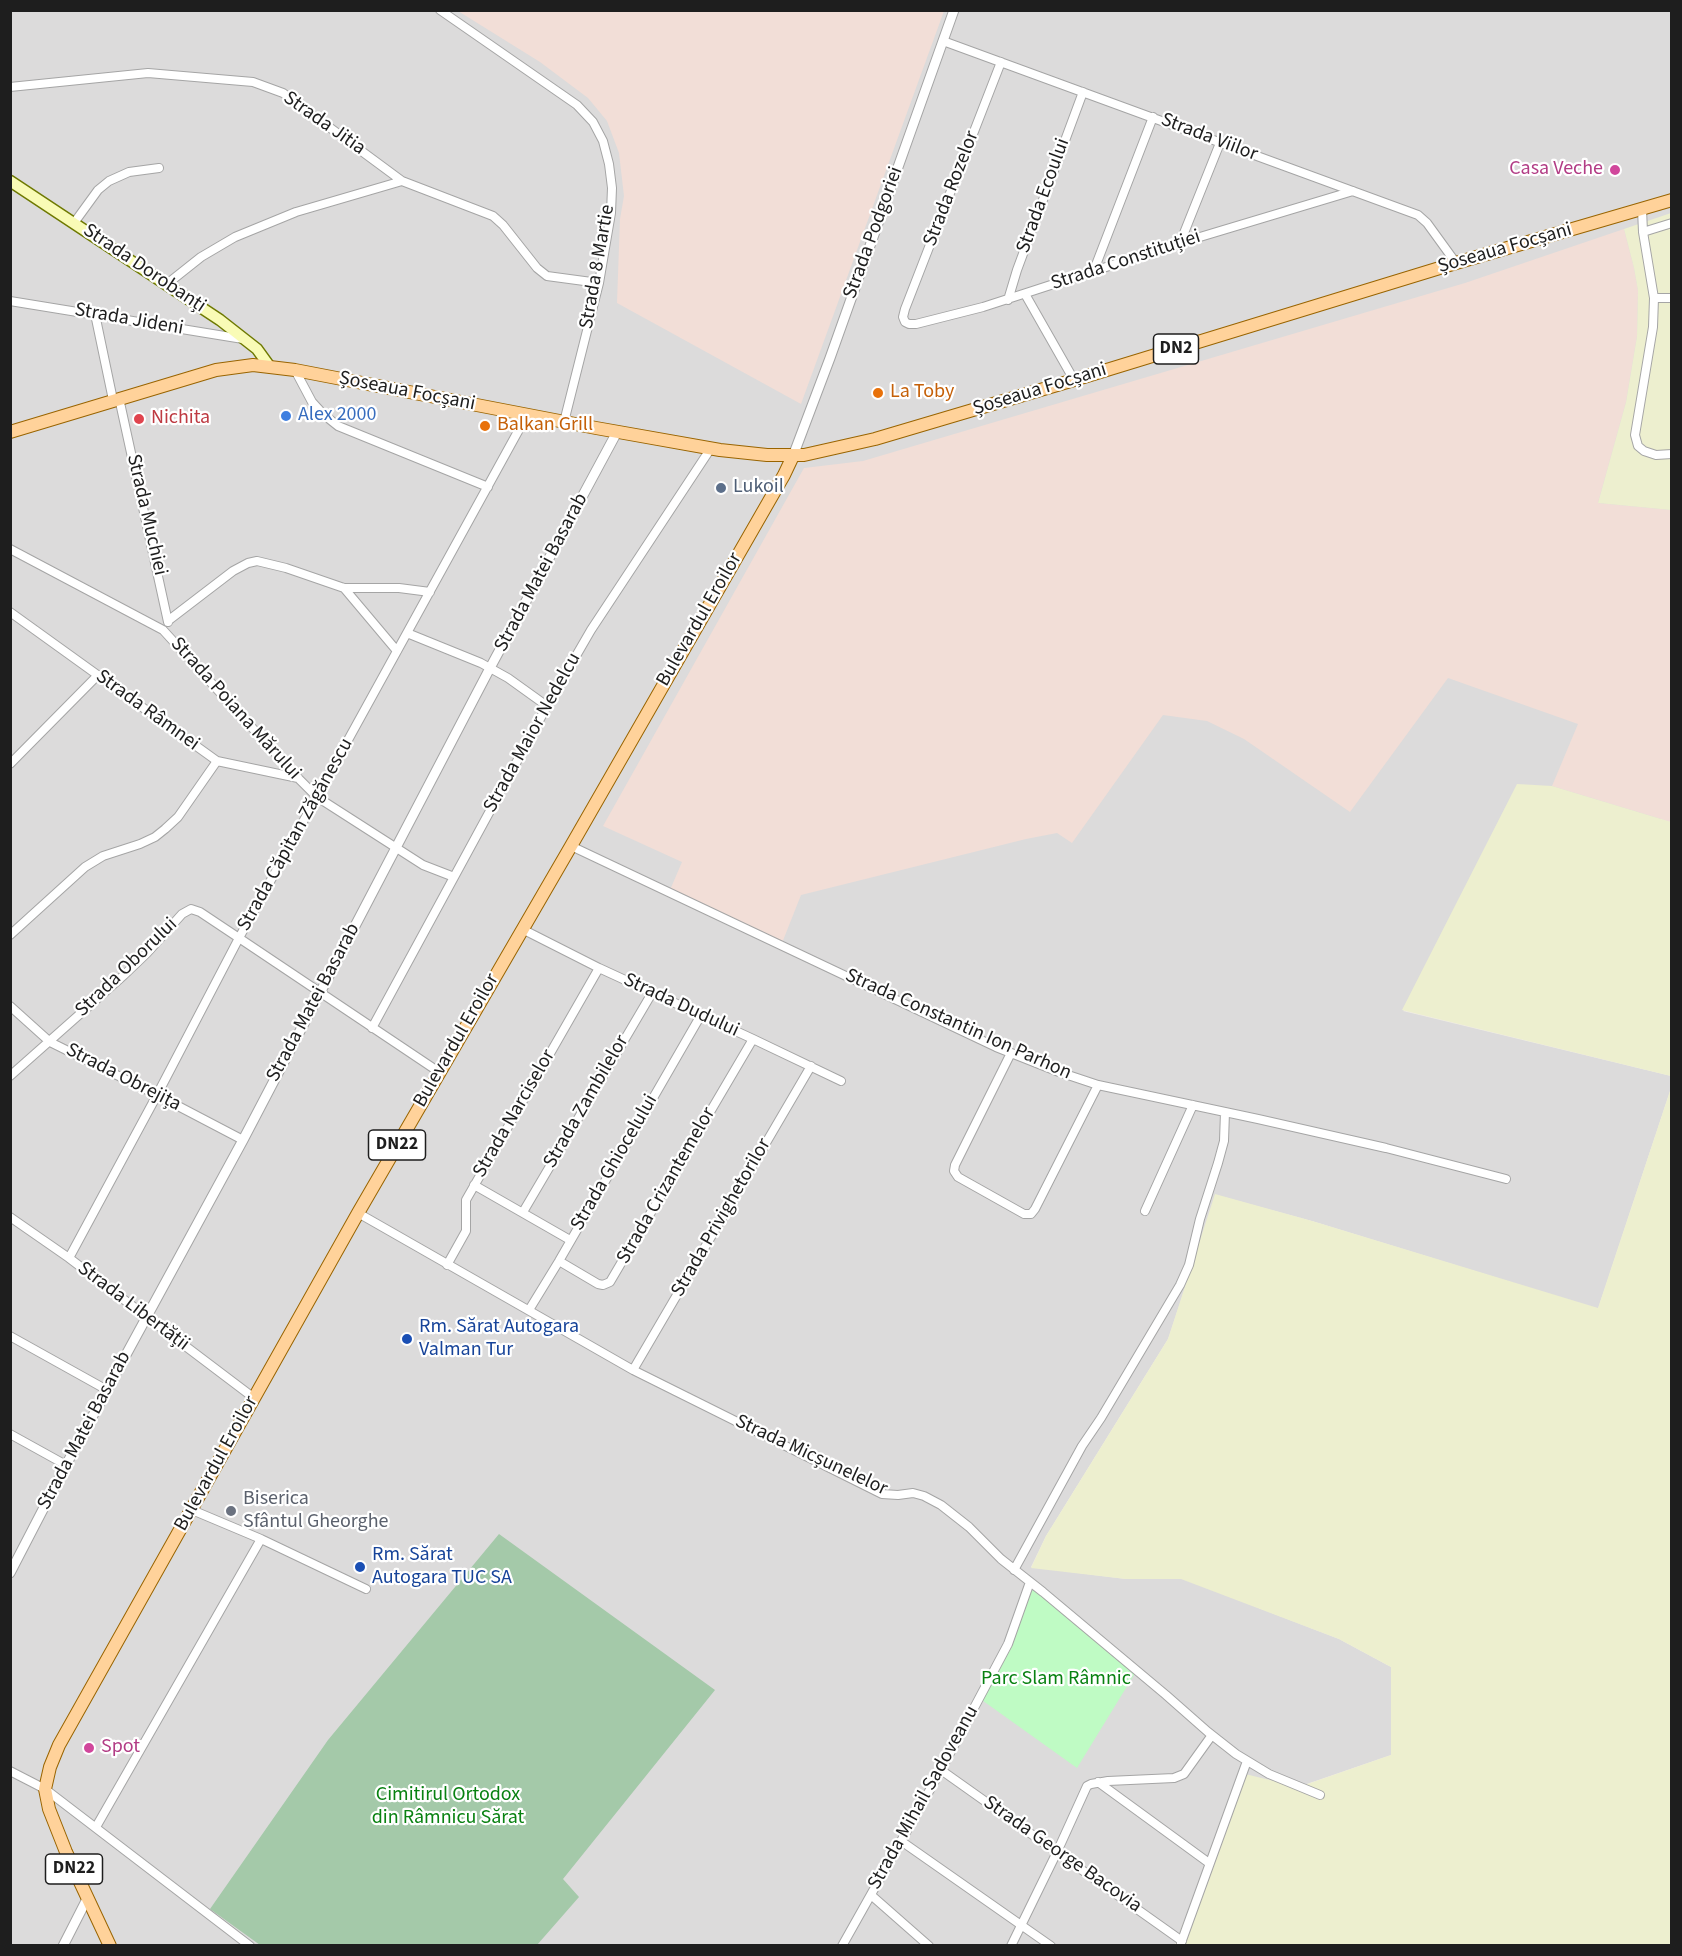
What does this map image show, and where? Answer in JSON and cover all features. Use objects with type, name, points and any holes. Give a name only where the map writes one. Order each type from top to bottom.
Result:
[{"type":"main road","name":"Strada Dorobanți","points":[[10,182],[167,284],[246,340],[263,356],[270,367]]},
{"type":"main road","name":"Șoseaua Focșani","points":[[116,399],[216,370],[253,365],[295,370],[711,448],[767,455],[811,454],[875,440],[1671,200]]},
{"type":"main road","name":"DN2","points":[[10,432],[116,399]]},
{"type":"main road","name":"Bulevardul Eroilor","points":[[45,1789],[50,1767],[59,1745],[358,1213],[571,846],[793,456]]},
{"type":"main road","name":"DN22","points":[[45,1789],[49,1809],[87,1899],[110,1946]]},
{"type":"street","name":"Strada 8 Martie","points":[[440,10],[577,105],[592,122],[603,141],[612,188],[609,222],[599,283],[564,422]]},
{"type":"street","name":"Strada Podgoriei","points":[[793,456],[954,10]]},
{"type":"street","name":"Strada Viilor","points":[[943,40],[1422,218],[1456,263]]},
{"type":"street","name":"Strada Rozelor","points":[[903,317],[1001,62]]},
{"type":"street","name":"Strada Jitia","points":[[10,87],[148,73],[254,82],[283,93],[402,181],[493,216],[537,268],[547,276],[599,283]]},
{"type":"street","name":"Strada Ecoului","points":[[1008,300],[1083,92]]},
{"type":"street","points":[[1094,270],[1153,117]]},
{"type":"street","points":[[1180,243],[1220,143]]},
{"type":"street","points":[[74,223],[98,190],[109,181],[129,172],[159,168]]},
{"type":"street","points":[[167,284],[201,257],[235,237],[296,212],[402,181]]},
{"type":"street","name":"Strada Constituției","points":[[903,317],[905,322],[916,324],[1008,300],[1094,270],[1353,191]]},
{"type":"street","points":[[1642,209],[1643,232],[1654,298],[1653,327],[1635,435],[1638,446],[1644,451],[1656,455],[1671,454]]},
{"type":"street","points":[[1643,232],[1671,223]]},
{"type":"street","points":[[1025,294],[1074,381]]},
{"type":"street","points":[[1654,298],[1671,298]]},
{"type":"street","name":"Strada Jideni","points":[[10,301],[246,340]]},
{"type":"street","name":"Strada Muchiei","points":[[95,314],[169,620]]},
{"type":"street","points":[[295,370],[312,402],[338,426],[488,487]]},
{"type":"street","name":"Strada Căpitan Zăgănescu","points":[[69,1258],[158,1095],[239,938],[526,415]]},
{"type":"street","name":"Strada Matei Basarab","points":[[10,1573],[66,1465],[243,1140],[490,668],[617,432]]},
{"type":"street","name":"Strada Maior Nedelcu","points":[[372,1028],[547,706],[591,630],[711,448]]},
{"type":"street","name":"Strada Poiana Mărului","points":[[10,549],[164,630],[317,797],[423,865],[454,877]]},
{"type":"street","points":[[164,630],[169,620],[233,571],[256,561],[286,568],[344,588],[399,588],[430,592]]},
{"type":"street","points":[[344,588],[397,651]]},
{"type":"street","name":"Strada Râmnei","points":[[10,612],[217,761],[298,778]]},
{"type":"street","points":[[407,633],[490,668],[547,706]]},
{"type":"street","points":[[10,765],[98,675]]},
{"type":"street","points":[[10,935],[85,867],[103,855],[140,844],[165,829],[178,816],[217,761]]},
{"type":"street","name":"Strada Constantin Ion Parhon","points":[[571,846],[1011,1053],[1059,1072],[1098,1085],[1386,1148],[1506,1179]]},
{"type":"street","name":"Strada Oborului","points":[[10,1077],[124,975],[182,914],[190,909],[200,912],[239,938]]},
{"type":"street","name":"Strada Dudului","points":[[522,929],[599,968],[841,1081]]},
{"type":"street","points":[[239,938],[439,1072]]},
{"type":"street","name":"Strada Narciselor","points":[[447,1265],[466,1231],[466,1200],[599,968]]},
{"type":"street","name":"Strada Zambilelor","points":[[523,1212],[652,993]]},
{"type":"street","name":"Strada Obrejița","points":[[10,1006],[50,1042],[243,1140]]},
{"type":"street","name":"Strada Ghiocelului","points":[[529,1310],[701,1015]]},
{"type":"street","name":"Strada Crizantemelor","points":[[559,1261],[598,1284],[603,1285],[610,1282],[753,1039]]},
{"type":"street","points":[[1011,1053],[954,1171],[958,1177],[1024,1214],[1031,1214],[1035,1209],[1098,1085]]},
{"type":"street","name":"Strada Privighetorilor","points":[[633,1370],[811,1066]]},
{"type":"street","points":[[1145,1211],[1193,1106]]},
{"type":"street","points":[[1014,1570],[1082,1446],[1180,1285],[1189,1265],[1200,1219],[1224,1141],[1225,1112]]},
{"type":"street","points":[[474,1185],[570,1240]]},
{"type":"street","name":"Strada Micșunelelor","points":[[358,1213],[633,1370],[882,1494],[924,1496],[955,1515],[1014,1570],[1212,1735],[1269,1774],[1320,1795]]},
{"type":"street","name":"Strada Libertății","points":[[10,1217],[69,1258],[254,1398]]},
{"type":"street","points":[[10,1336],[107,1390]]},
{"type":"street","points":[[10,1434],[66,1465]]},
{"type":"street","points":[[192,1510],[261,1539],[366,1589]]},
{"type":"street","points":[[96,1827],[261,1539]]},
{"type":"street","name":"Strada Mihail Sadoveanu","points":[[842,1946],[941,1770],[1008,1644],[1030,1582]]},
{"type":"street","points":[[1011,1946],[1058,1852],[1087,1786],[1098,1782],[1174,1778],[1184,1774],[1212,1735]]},
{"type":"street","points":[[1181,1943],[1247,1761]]},
{"type":"street","name":"Strada George Bacovia","points":[[941,1770],[1058,1852],[1181,1943]]},
{"type":"street","points":[[10,1771],[45,1789],[250,1946]]},
{"type":"street","points":[[1098,1782],[1209,1863]]},
{"type":"street","points":[[901,1841],[1051,1946]]},
{"type":"street","points":[[871,1895],[929,1946]]},
{"type":"street","points":[[63,1946],[87,1899]]},
{"type":"shaded area","points":[[11,11],[1671,11],[1671,822],[1661,819],[1403,1011],[1671,1076],[1671,1088],[1598,1309],[1312,1221],[1216,1195],[1168,1339],[1046,1536],[1031,1567],[1126,1579],[1181,1578],[1339,1639],[1391,1667],[1391,1755],[1298,1787],[1221,1837],[1175,1945],[11,1946]]},
{"type":"shaded area","points":[[458,11],[944,11],[801,404],[617,303],[620,219],[624,196],[619,153],[607,121],[588,98],[540,62]]},
{"type":"shaded area","points":[[1624,229],[1638,291],[1637,336],[1626,402],[1598,503],[1671,510],[1671,822],[1552,786],[1578,724],[1448,678],[1350,812],[1244,739],[1207,721],[1163,715],[1072,843],[1057,833],[801,895],[782,943],[670,890],[682,862],[603,826],[804,468],[863,461],[1465,283]]},
{"type":"green space","points":[[1671,213],[1671,510],[1598,503],[1626,402],[1637,336],[1638,291],[1624,229]]},
{"type":"green space","points":[[1517,784],[1552,786],[1671,822],[1671,1076],[1402,1010]]},
{"type":"green space","points":[[1671,1088],[1671,1945],[1175,1945],[1245,1774],[1299,1787],[1391,1755],[1391,1667],[1339,1639],[1181,1579],[1126,1579],[1031,1568],[1046,1536],[1168,1339],[1215,1194],[1598,1308]]},
{"type":"green space","name":"Cimitirul Ortodox din Râmnicu Sărat","points":[[499,1534],[715,1690],[563,1879],[579,1897],[537,1945],[260,1945],[210,1909],[328,1740]]},
{"type":"green space","name":"Parc Slam Râmnic","points":[[1030,1582],[1137,1670],[1077,1768],[979,1698],[1008,1644]]},
{"type":"place","name":"Casa Veche","points":[[1615,170]]},
{"type":"place","name":"La Toby","points":[[878,393]]},
{"type":"place","name":"Alex 2000","points":[[286,416]]},
{"type":"place","name":"Nichita","points":[[139,419]]},
{"type":"place","name":"Balkan Grill","points":[[485,426]]},
{"type":"place","name":"Lukoil","points":[[721,488]]},
{"type":"place","name":"Rm. Sărat Autogara Valman Tur","points":[[407,1339]]},
{"type":"place","name":"Biserica Sfântul Gheorghe","points":[[231,1511]]},
{"type":"place","name":"Rm. Sărat Autogara TUC SA","points":[[360,1567]]},
{"type":"place","name":"Spot","points":[[89,1748]]}]
